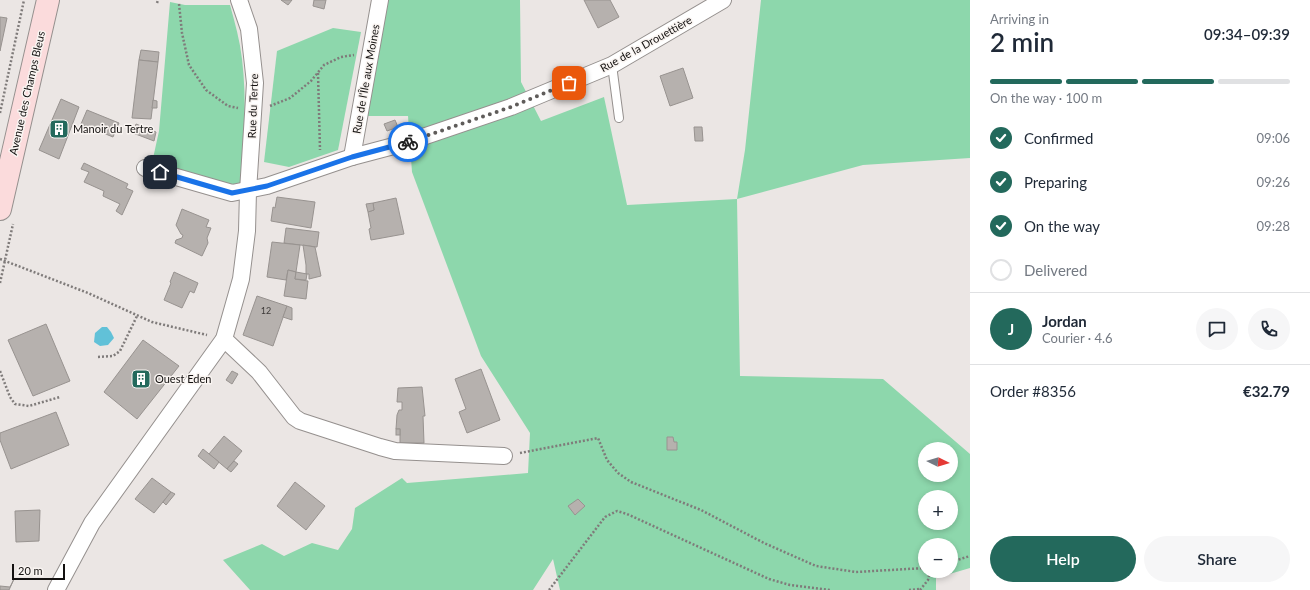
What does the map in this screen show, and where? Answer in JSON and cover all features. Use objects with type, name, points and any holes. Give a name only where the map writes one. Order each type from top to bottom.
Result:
[{"type":"main road","name":"Avenue des Champs Bleus","points":[[0,209],[48,0]]},
{"type":"street","name":"Rue du Tertre","points":[[56,590],[92,523],[224,339],[241,279],[247,231],[255,83],[249,29],[239,0]]},
{"type":"street","name":"Rue de l'Île aux Moines","points":[[352,157],[380,0]]},
{"type":"street","name":"Rue de la Drouettière","points":[[145,168],[232,193],[267,186],[320,167],[405,143],[511,107],[612,65],[723,0]]},
{"type":"street","points":[[224,339],[259,372],[294,416],[300,421],[395,451],[504,456]]},
{"type":"lane","points":[[612,65],[619,118]]},
{"type":"path","points":[[0,113],[24,0]]},
{"type":"path","points":[[318,73],[320,167]]},
{"type":"path","points":[[0,259],[88,293],[152,322],[224,339]]},
{"type":"path","points":[[98,357],[113,356],[120,351],[137,316]]},
{"type":"path","points":[[0,371],[10,397],[15,404],[29,406],[60,397]]},
{"type":"path","points":[[504,456],[598,438],[607,460],[618,473],[631,482],[701,510],[764,543],[816,566],[856,572],[918,568]]},
{"type":"path","points":[[550,589],[605,518],[617,512],[627,514],[769,579],[790,585],[830,590]]},
{"type":"path","points":[[958,560],[970,556]]},
{"type":"path","points":[[909,590],[920,589],[928,578]]},
{"type":"green space","points":[[386,0],[520,0],[521,82],[541,121],[604,97],[627,205],[737,199],[740,376],[883,379],[956,442],[918,442],[918,482],[958,482],[958,444],[970,454],[970,568],[958,572],[958,538],[918,538],[918,578],[936,578],[936,590],[560,590],[553,559],[533,590],[250,590],[223,560],[262,544],[284,556],[312,543],[338,550],[352,529],[355,508],[402,478],[407,483],[528,473],[530,433],[481,356],[412,172],[408,116],[364,116]]},
{"type":"green space","points":[[761,0],[970,0],[970,158],[863,165],[737,199],[745,150]]},
{"type":"green space","points":[[170,2],[185,5],[230,5],[240,46],[244,74],[245,121],[242,183],[237,187],[152,163],[159,131]]},
{"type":"green space","points":[[333,28],[361,32],[338,150],[289,167],[264,162],[277,51]]},
{"type":"water","points":[[102,327],[107,327],[114,338],[108,345],[100,346],[94,342],[95,333]]},
{"type":"building","points":[[281,0],[292,0],[288,5]]},
{"type":"building","points":[[314,0],[326,0],[324,9],[313,6]]},
{"type":"building","points":[[584,0],[610,0],[619,17],[598,28]]},
{"type":"building","points":[[0,17],[7,18],[0,51]]},
{"type":"building","points":[[141,50],[159,52],[158,62],[139,60]]},
{"type":"building","points":[[139,60],[158,62],[151,119],[132,118]]},
{"type":"building","points":[[683,68],[693,98],[670,106],[660,76]]},
{"type":"building","name":"Manoir du Tertre","points":[[61,99],[79,107],[59,159],[39,150]]},
{"type":"building","points":[[153,100],[157,101],[157,108],[152,108]]},
{"type":"building","points":[[87,110],[119,123],[113,137],[81,124]]},
{"type":"building","points":[[395,120],[398,127],[387,131],[384,124]]},
{"type":"building","points":[[136,124],[156,132],[154,141],[133,133]]},
{"type":"building","points":[[694,127],[702,127],[703,141],[695,141]]},
{"type":"building","name":"Manoir du Tertre","points":[[84,163],[128,184],[126,188],[133,191],[122,215],[116,211],[120,204],[103,196],[104,191],[84,182],[89,172],[81,169]]},
{"type":"building","points":[[277,197],[315,202],[311,228],[271,221],[273,207],[275,208]]},
{"type":"building","points":[[396,198],[404,234],[371,240],[369,229],[371,228],[368,212],[374,210],[373,203]]},
{"type":"building","points":[[373,203],[374,210],[368,212],[366,204]]},
{"type":"building","points":[[182,209],[209,220],[206,227],[211,228],[207,238],[208,243],[202,256],[175,243],[176,240],[182,238],[183,235],[176,225]]},
{"type":"building","points":[[286,228],[319,232],[317,247],[284,243]]},
{"type":"building","points":[[272,242],[300,245],[296,272],[288,270],[286,280],[267,277]]},
{"type":"building","points":[[303,245],[315,247],[321,276],[309,279],[309,274],[306,274]]},
{"type":"building","points":[[288,270],[296,272],[295,279],[308,281],[306,299],[284,296]]},
{"type":"building","points":[[174,272],[198,283],[194,293],[190,291],[182,308],[164,300]]},
{"type":"building","points":[[296,272],[307,274],[306,280],[295,279]]},
{"type":"building","points":[[257,296],[287,306],[273,346],[243,335]]},
{"type":"building","points":[[287,306],[292,308],[292,320],[283,317]]},
{"type":"building","points":[[46,324],[70,381],[33,396],[8,340]]},
{"type":"building","name":"Ouest Eden","points":[[143,340],[179,366],[137,419],[104,392]]},
{"type":"building","points":[[481,369],[500,420],[467,433],[459,412],[466,409],[455,379]]},
{"type":"building","points":[[232,371],[238,374],[232,384],[226,380]]},
{"type":"building","points":[[422,387],[425,416],[423,416],[424,443],[400,443],[400,429],[396,429],[397,415],[399,410],[402,410],[402,402],[397,402],[398,388]]},
{"type":"building","points":[[56,412],[69,445],[11,469],[0,440],[0,433]]},
{"type":"building","points":[[396,429],[400,429],[400,435],[396,435]]},
{"type":"building","points":[[224,436],[242,451],[227,469],[209,454]]},
{"type":"building","points":[[667,437],[673,437],[674,442],[677,442],[677,450],[667,450]]},
{"type":"building","points":[[203,449],[219,462],[214,469],[198,456]]},
{"type":"building","points":[[234,461],[238,464],[231,472],[227,469]]},
{"type":"building","points":[[152,478],[171,492],[154,513],[135,499]]},
{"type":"building","points":[[295,482],[325,506],[306,530],[277,506]]},
{"type":"building","points":[[171,492],[175,494],[166,505],[163,502]]},
{"type":"building","points":[[578,499],[585,506],[575,515],[568,506]]},
{"type":"building","points":[[40,510],[39,541],[16,542],[15,511]]},
{"type":"building","points":[[14,579],[9,590],[0,590],[0,586],[10,587]]},
{"type":"way so far","points":[[408,142],[511,107],[569,83]]},
{"type":"place","name":"Manoir du Tertre","points":[[59,129]]},
{"type":"place","name":"Ouest Eden","points":[[141,379]]},
{"type":"route","points":[[160,172],[232,193],[267,186],[352,157],[408,142]]}]
